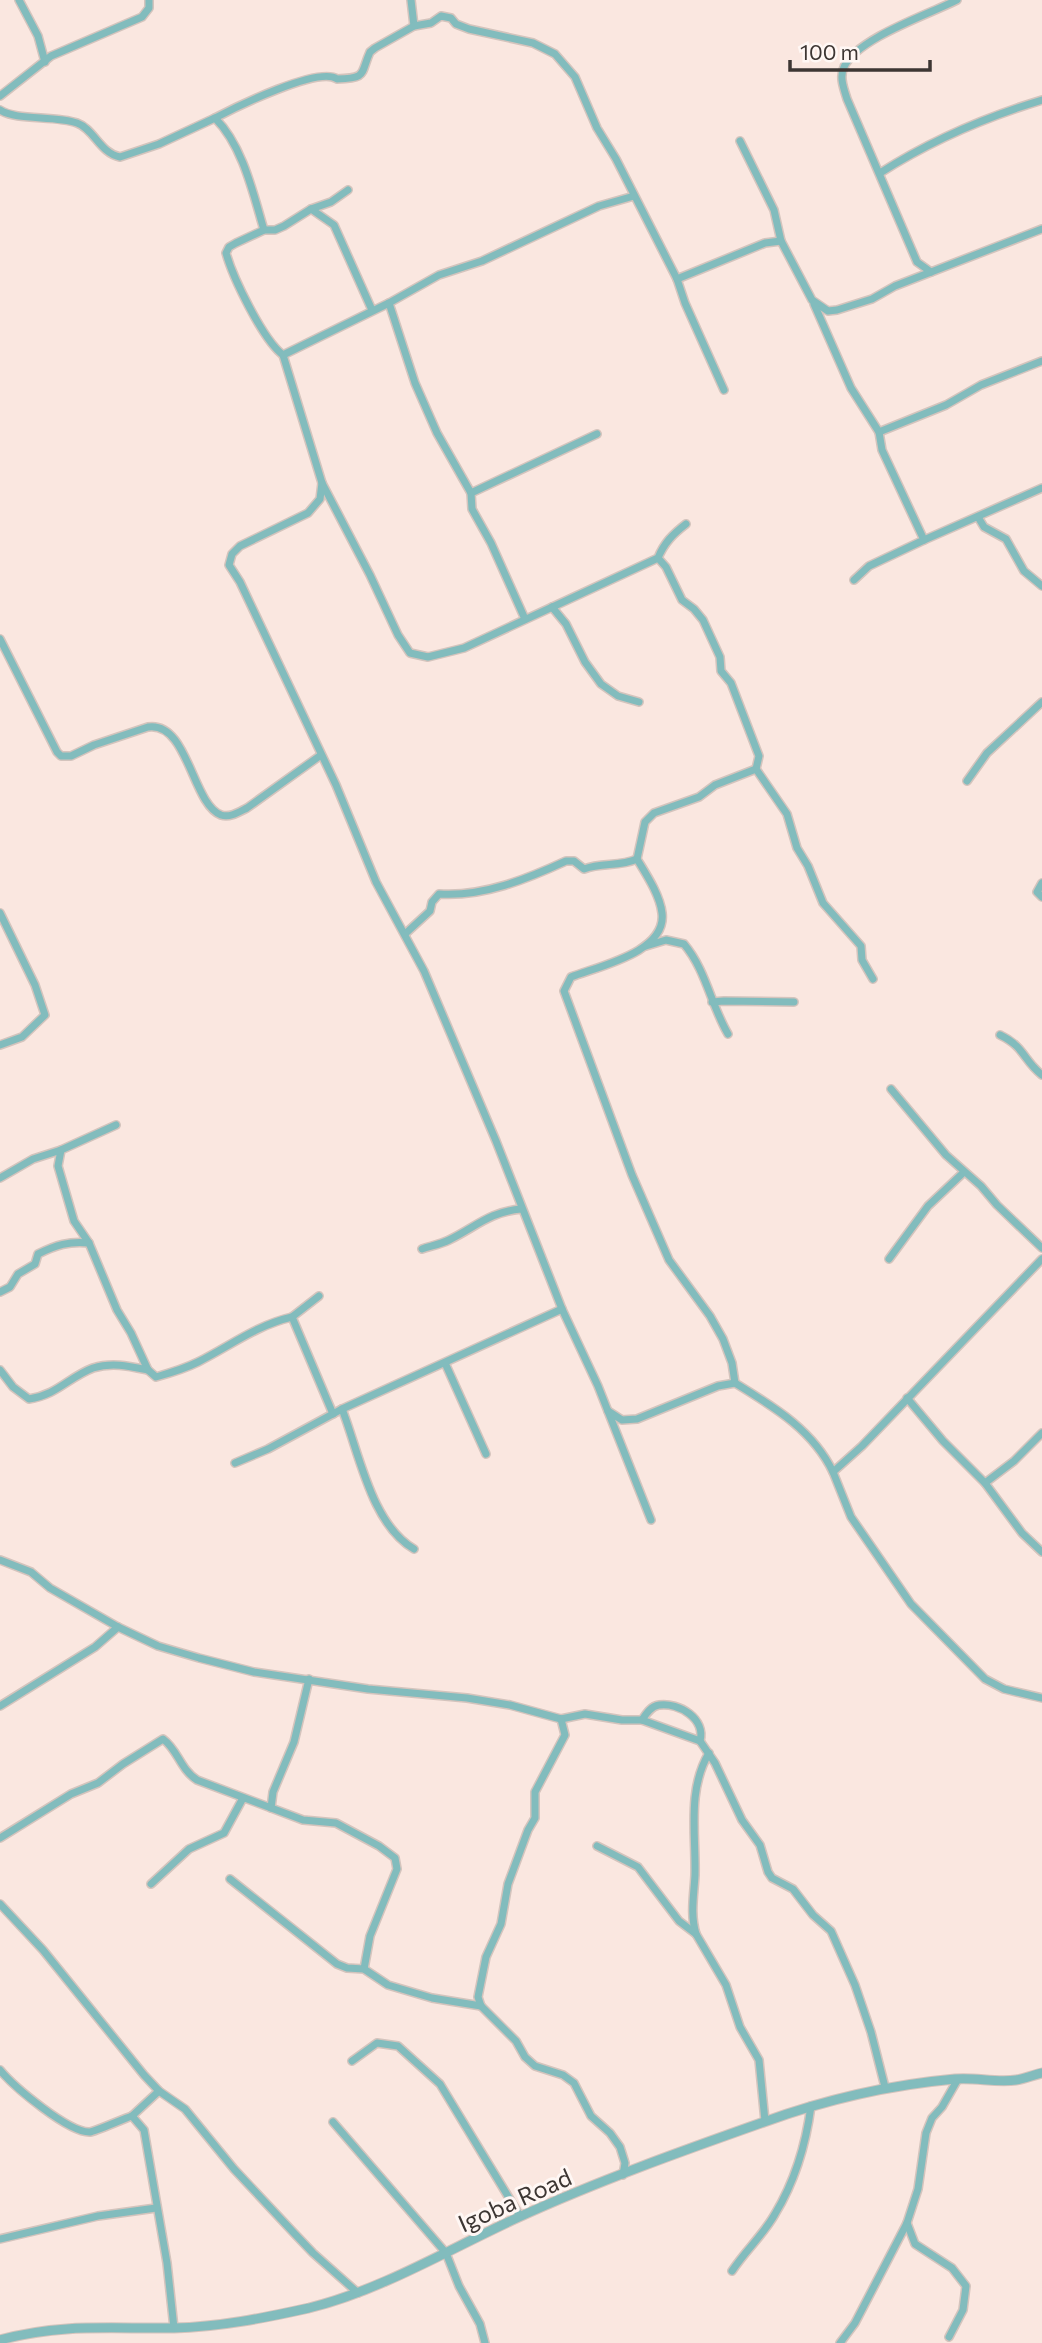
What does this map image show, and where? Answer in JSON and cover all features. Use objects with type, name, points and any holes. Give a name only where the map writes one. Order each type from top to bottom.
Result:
[{"type":"street","points":[[19,0],[38,36],[45,62]]},
{"type":"street","points":[[0,96],[51,56],[142,17],[149,8],[149,0]]},
{"type":"street","points":[[411,0],[414,26]]},
{"type":"street","points":[[931,272],[917,262],[847,99],[842,79],[843,69],[856,53],[888,32],[957,0]]},
{"type":"street","points":[[0,110],[15,115],[48,117],[81,124],[107,152],[120,158],[159,144],[239,105],[296,83],[325,75],[337,79],[358,76],[366,68],[370,52],[414,26],[431,23],[441,16],[447,16],[456,24],[469,29],[520,39],[555,54],[575,77],[597,128],[677,279],[724,390]]},
{"type":"street","points":[[880,173],[954,133],[1042,100]]},
{"type":"street","points":[[215,118],[228,133],[244,169],[264,230]]},
{"type":"street","points":[[740,141],[774,210],[782,241],[851,388],[879,432],[882,450],[924,540]]},
{"type":"street","points":[[348,190],[331,202],[311,209],[275,230],[264,230],[236,243],[229,247],[226,253],[268,341],[283,355],[322,483],[398,635],[410,653],[418,656],[439,656],[464,648],[658,558],[673,534],[686,524]]},
{"type":"street","points":[[283,355],[439,275],[482,261],[599,206],[634,196]]},
{"type":"street","points":[[311,209],[334,225],[372,310]]},
{"type":"street","points":[[812,300],[828,311],[837,310],[872,299],[895,286],[1042,229]]},
{"type":"street","points":[[677,279],[765,243],[782,241]]},
{"type":"street","points":[[389,303],[415,383],[438,433],[471,493],[472,509],[525,619]]},
{"type":"street","points":[[879,432],[946,405],[982,385],[1042,362]]},
{"type":"street","points":[[471,493],[597,434]]},
{"type":"street","points":[[322,483],[320,499],[315,507],[240,546],[232,554],[229,565],[240,582],[321,755],[376,882],[424,971],[651,1520]]},
{"type":"street","points":[[854,580],[869,566],[1042,488]]},
{"type":"street","points":[[315,507],[327,506],[337,514]]},
{"type":"street","points":[[978,517],[984,527],[1006,539],[1024,571],[1042,586]]},
{"type":"street","points":[[658,558],[666,567],[682,600],[694,608],[703,620],[720,657],[721,671],[731,683],[759,756],[756,769],[787,814],[797,848],[808,866],[823,903],[861,946],[862,960],[873,979]]},
{"type":"street","points":[[552,607],[566,624],[585,662],[601,684],[618,696],[639,702]]},
{"type":"street","points":[[0,639],[61,756],[71,756],[93,745],[157,725],[164,728],[177,744],[207,799],[221,815],[236,814],[247,808],[321,755]]},
{"type":"street","points":[[967,782],[987,753],[1042,702]]},
{"type":"street","points":[[646,946],[660,930],[662,913],[637,859],[645,822],[654,813],[699,797],[715,785],[756,769]]},
{"type":"street","points":[[405,934],[430,911],[432,902],[439,894],[460,895],[485,891],[566,860],[574,861],[584,869],[598,863],[606,866],[620,865],[637,859]]},
{"type":"street","points":[[1042,883],[1037,892],[1042,897]]},
{"type":"street","points":[[0,913],[36,985],[46,1015],[22,1037],[0,1045]]},
{"type":"street","points":[[728,1034],[712,1002],[701,971],[684,944],[666,940],[646,946],[626,957],[571,977],[564,990],[632,1175],[669,1260],[710,1316],[723,1339],[732,1363],[735,1383]]},
{"type":"street","points":[[712,1002],[794,1002]]},
{"type":"street","points":[[1000,1035],[1023,1050],[1032,1068],[1042,1075]]},
{"type":"street","points":[[891,1089],[940,1149],[1042,1248]]},
{"type":"street","points":[[0,1178],[33,1159],[61,1150],[116,1125]]},
{"type":"street","points":[[61,1150],[58,1166],[74,1221],[89,1243],[117,1310],[148,1370],[156,1377],[197,1362],[270,1323],[292,1317],[319,1296]]},
{"type":"street","points":[[890,1259],[928,1206],[964,1172]]},
{"type":"street","points":[[422,1249],[448,1241],[483,1219],[502,1211],[522,1209]]},
{"type":"street","points":[[0,1292],[10,1287],[18,1274],[35,1264],[38,1254],[57,1244],[72,1241],[89,1243]]},
{"type":"street","points":[[833,1472],[1042,1259]]},
{"type":"street","points":[[234,1463],[268,1449],[333,1413],[562,1309]]},
{"type":"street","points":[[292,1317],[333,1413]]},
{"type":"street","points":[[445,1363],[486,1454]]},
{"type":"street","points":[[0,1370],[13,1387],[29,1399],[45,1397],[93,1368],[119,1364],[148,1370]]},
{"type":"street","points":[[608,1411],[622,1420],[637,1419],[718,1386],[735,1383],[779,1410],[824,1454],[851,1517],[911,1604],[985,1679],[1004,1689],[1042,1698]]},
{"type":"street","points":[[907,1398],[943,1441],[985,1483],[1022,1533],[1042,1552]]},
{"type":"street","points":[[342,1409],[354,1438],[361,1468],[378,1505],[393,1532],[402,1542],[414,1549]]},
{"type":"street","points":[[985,1483],[1014,1461],[1042,1433]]},
{"type":"street","points":[[0,1560],[31,1572],[50,1588],[118,1627],[180,1653],[254,1672],[368,1689],[467,1698],[510,1705],[561,1719],[585,1714],[642,1720],[700,1741],[730,1792],[742,1820],[760,1845],[772,1878],[793,1889],[813,1915],[831,1931],[855,1985],[885,2087]]},
{"type":"street","points":[[0,1706],[95,1647],[118,1627]]},
{"type":"street","points":[[271,1808],[273,1791],[294,1742],[309,1679]]},
{"type":"street","points":[[642,1720],[649,1710],[659,1705],[676,1708],[691,1714],[700,1725],[700,1741]]},
{"type":"street","points":[[578,1716],[565,1735],[536,1792],[535,1818],[508,1884],[501,1924],[486,1957],[478,1997],[481,2006],[516,2041],[525,2057],[535,2066],[563,2075],[574,2083],[591,2116],[610,2133],[620,2147],[625,2163],[623,2175]]},
{"type":"street","points":[[561,1719],[565,1735]]},
{"type":"street","points":[[0,1838],[71,1794],[98,1783],[163,1739],[189,1774],[303,1820],[336,1823],[379,1846],[394,1858],[397,1869],[370,1936],[364,1969]]},
{"type":"street","points":[[709,1753],[699,1773],[696,1789],[692,1916],[696,1934],[726,1985],[740,2027],[758,2060],[765,2121]]},
{"type":"street","points":[[151,1884],[189,1849],[224,1833],[243,1798]]},
{"type":"street","points":[[597,1846],[639,1867],[680,1921],[696,1934]]},
{"type":"street","points":[[230,1879],[337,1964],[347,1968],[364,1969],[388,1985],[432,1998],[481,2006]]},
{"type":"street","points":[[0,1904],[43,1950],[159,2091],[185,2109],[234,2169],[292,2232],[358,2293]]},
{"type":"street","points":[[352,2061],[377,2043],[398,2046],[415,2060],[440,2084],[520,2216]]},
{"type":"street","points":[[0,2070],[34,2102],[81,2131],[94,2132],[132,2116],[159,2091]]},
{"type":"street","name":"Igoba Road","points":[[0,2340],[38,2330],[80,2326],[214,2326],[308,2308],[358,2293],[520,2216],[765,2121],[811,2106],[857,2092],[885,2087],[958,2079],[1015,2080],[1042,2073]]},
{"type":"street","points":[[840,2343],[855,2323],[907,2223],[918,2189],[926,2133],[932,2118],[942,2107],[958,2079]]},
{"type":"street","points":[[733,2271],[774,2216],[784,2198],[807,2136],[811,2106]]},
{"type":"street","points":[[132,2116],[147,2137],[156,2208],[167,2263],[174,2328]]},
{"type":"street","points":[[333,2122],[446,2253],[459,2286],[480,2324],[485,2343]]},
{"type":"street","points":[[0,2239],[98,2216],[156,2208]]},
{"type":"street","points":[[907,2223],[915,2244],[952,2268],[965,2286],[963,2311],[949,2337]]}]
